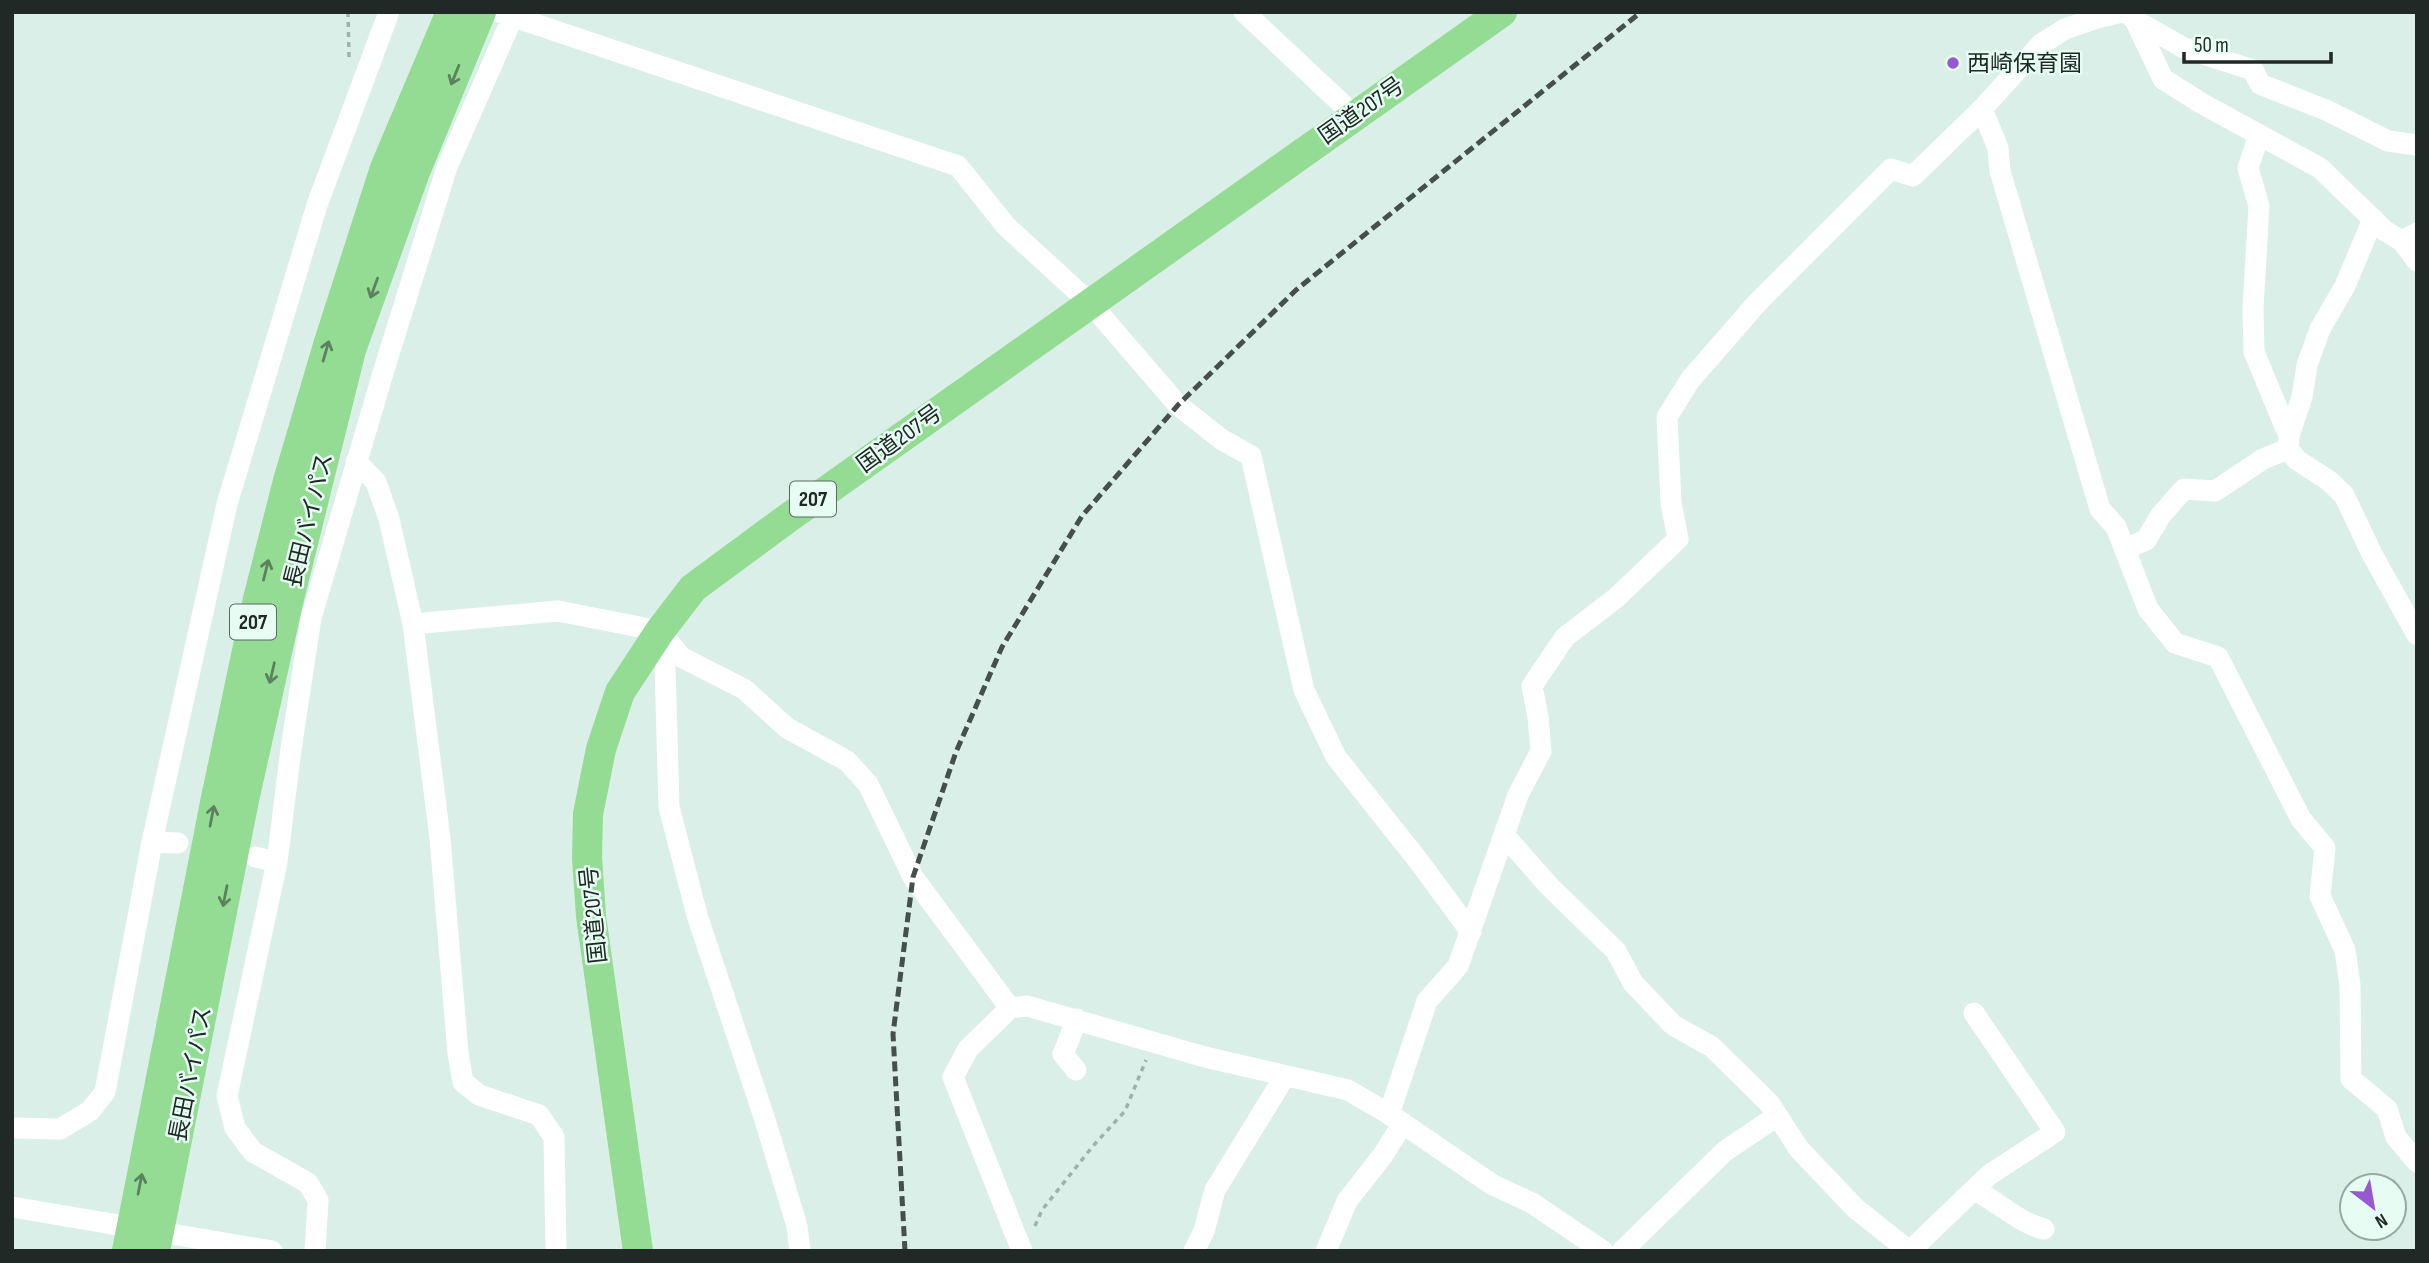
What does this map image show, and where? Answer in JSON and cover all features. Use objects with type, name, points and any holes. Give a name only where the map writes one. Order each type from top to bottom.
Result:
[{"type":"highway","name":"長田バイパス","points":[[143,1240],[221,771],[258,599],[288,481],[385,168],[450,12]]},
{"type":"highway","name":"長田バイパス","points":[[143,1240],[288,603],[348,363],[415,172],[481,12]]},
{"type":"highway","name":"国道207号","points":[[638,1251],[591,916],[587,858],[588,814],[601,749],[620,692],[660,631],[693,588],[977,382],[1502,12]]},
{"type":"street","points":[[12,1129],[60,1129],[90,1111],[105,1092],[152,842],[227,504],[317,205],[388,12]]},
{"type":"street","points":[[1244,12],[1354,115]]},
{"type":"street","points":[[315,1251],[318,1200],[308,1183],[253,1152],[235,1128],[227,1096],[277,862],[311,618],[356,461],[447,167],[509,14],[958,166],[1006,226],[1091,304],[1178,405],[1220,439],[1251,456],[1304,690],[1336,757],[1471,932]]},
{"type":"street","points":[[2128,15],[2163,79],[2201,103],[2320,168],[2385,231],[2409,237],[2417,261]]},
{"type":"street","points":[[1326,1251],[1347,1200],[1383,1155],[1396,1118],[1427,1001],[1458,966],[1518,794],[1541,751],[1532,685],[1565,637],[1616,598],[1678,539],[1671,503],[1667,417],[1690,380],[1758,302],[1891,169],[1913,176],[2042,44],[2065,29],[2097,18],[2128,15],[2184,48],[2253,70],[2260,84],[2328,111],[2388,141],[2417,145]]},
{"type":"street","points":[[1982,108],[1998,148],[2000,170],[2100,509],[2116,527],[2148,609],[2175,643],[2218,657],[2301,819],[2325,848],[2319,896],[2345,950],[2350,985],[2351,1079],[2387,1109],[2396,1137],[2417,1162]]},
{"type":"street","points":[[2259,135],[2248,168],[2259,205],[2253,308],[2254,352],[2297,460],[2328,480],[2344,495],[2372,554],[2417,635]]},
{"type":"street","points":[[2125,549],[2146,540],[2161,515],[2184,489],[2215,491],[2289,442],[2302,397],[2307,365],[2320,329],[2345,286],[2373,219]]},
{"type":"street","points":[[356,461],[376,482],[389,519],[413,624],[440,838],[458,1054],[463,1082],[479,1096],[539,1115],[554,1138],[556,1251]]},
{"type":"street","points":[[413,624],[558,611],[660,631],[681,657],[744,689],[787,727],[847,761],[868,784],[913,877],[1010,1007]]},
{"type":"street","points":[[660,631],[664,667],[669,807],[697,915],[797,1226],[800,1251]]},
{"type":"street","points":[[1504,836],[1549,886],[1616,950],[1633,983],[1672,1025],[1712,1047],[1769,1103],[1799,1149],[1855,1208],[1910,1251],[1989,1175],[2055,1132],[1974,1013]]},
{"type":"street","points":[[152,842],[178,843]]},
{"type":"street","points":[[255,858],[277,862]]},
{"type":"street","points":[[1022,1251],[953,1077],[968,1049],[1010,1007],[1027,1006],[1205,1057],[1348,1090],[1396,1118],[1493,1185],[1532,1203],[1603,1251]]},
{"type":"street","points":[[1076,1070],[1063,1054],[1077,1019]]},
{"type":"street","points":[[1194,1251],[1204,1231],[1215,1190],[1284,1076]]},
{"type":"street","points":[[1622,1251],[1725,1151],[1777,1116]]},
{"type":"street","points":[[1974,1190],[1992,1199],[2026,1224],[2044,1229]]},
{"type":"street","points":[[12,1207],[143,1240],[272,1251]]},
{"type":"path","points":[[1033,1230],[1042,1209],[1125,1111],[1154,1041]]},
{"type":"railway","points":[[905,1251],[893,1034],[913,877],[956,752],[1002,647],[1082,516],[1178,405],[1296,290],[1641,12]]},
{"type":"place","name":"西崎保育園","points":[[1953,63]]}]
